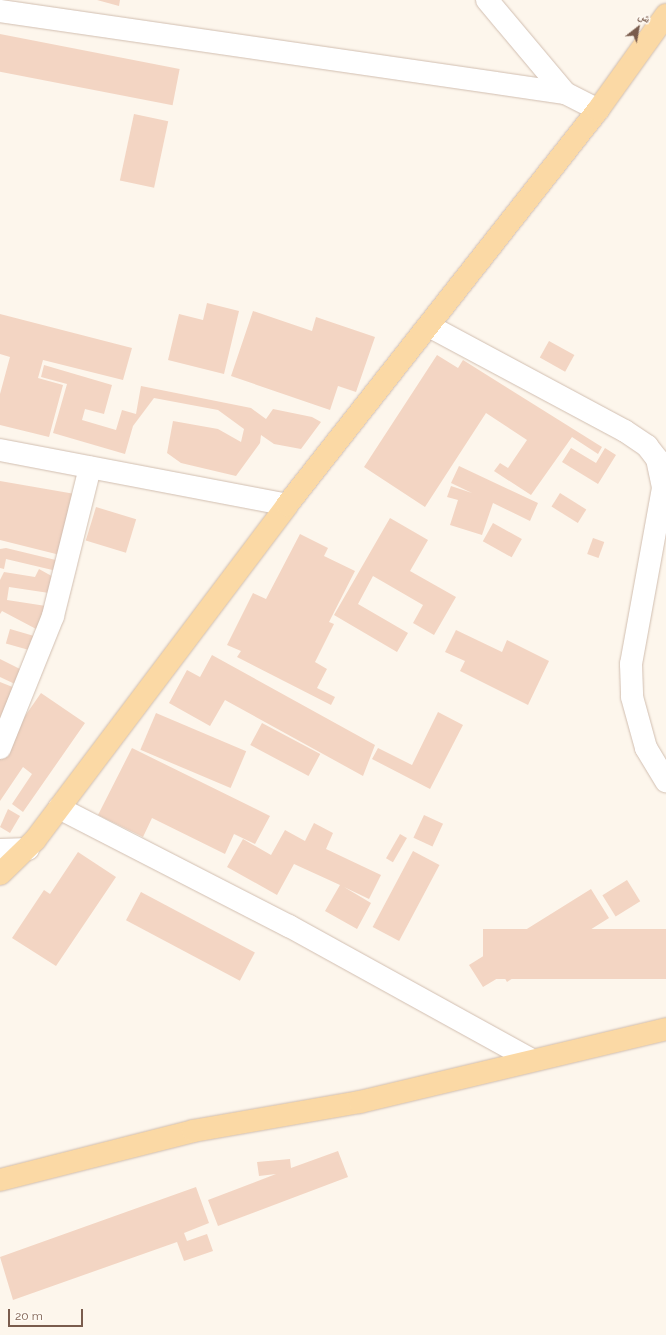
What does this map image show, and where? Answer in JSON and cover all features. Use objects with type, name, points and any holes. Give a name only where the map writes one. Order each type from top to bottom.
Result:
[{"type":"main road","points":[[0,874],[28,849],[287,505],[598,110],[666,15]]},
{"type":"main road","points":[[0,1180],[193,1131],[360,1102],[666,1029]]},
{"type":"street","points":[[487,0],[565,93]]},
{"type":"street","points":[[0,11],[565,93],[598,110]]},
{"type":"street","points":[[429,326],[625,431],[647,446],[657,459],[663,488],[631,664],[632,690],[646,748],[666,781]]},
{"type":"street","points":[[0,450],[287,505]]},
{"type":"street","points":[[0,748],[53,616],[90,468]]},
{"type":"street","points":[[59,808],[289,926],[532,1060]]},
{"type":"street","points":[[0,850],[28,849]]},
{"type":"building","points":[[97,0],[120,0],[119,6]]},
{"type":"building","points":[[0,34],[180,69],[173,105],[0,72]]},
{"type":"building","points":[[134,114],[168,121],[154,188],[120,181]]},
{"type":"building","points":[[207,303],[239,311],[224,374],[168,360],[179,314],[203,320]]},
{"type":"building","points":[[253,311],[312,331],[316,317],[375,337],[356,392],[338,386],[330,410],[231,376]]},
{"type":"building","points":[[0,314],[132,348],[123,380],[43,360],[38,378],[63,385],[49,437],[0,425],[0,394],[10,357],[0,354]]},
{"type":"building","points":[[549,341],[574,355],[565,372],[540,358]]},
{"type":"building","points":[[437,355],[458,368],[463,360],[602,447],[598,454],[572,437],[531,495],[494,471],[500,463],[508,468],[527,440],[486,413],[425,507],[364,467]]},
{"type":"building","points":[[44,365],[112,385],[104,414],[85,409],[82,420],[116,430],[122,410],[136,414],[141,386],[251,408],[266,419],[273,409],[312,417],[321,422],[301,449],[274,444],[261,435],[260,443],[236,476],[181,463],[167,453],[173,421],[218,429],[241,442],[244,429],[218,410],[154,398],[133,426],[125,454],[53,433],[67,384],[41,377]]},
{"type":"building","points":[[571,448],[596,463],[605,448],[616,455],[598,484],[562,462]]},
{"type":"building","points":[[459,466],[538,503],[530,521],[493,503],[482,535],[450,525],[458,500],[447,497],[451,486],[472,493],[451,483]]},
{"type":"building","points":[[0,481],[75,494],[64,556],[0,540]]},
{"type":"building","points":[[560,493],[586,509],[578,523],[552,507]]},
{"type":"building","points":[[96,507],[136,519],[126,553],[86,540]]},
{"type":"building","points":[[390,518],[428,540],[410,571],[456,597],[434,635],[413,623],[423,605],[373,576],[358,604],[408,633],[397,652],[334,615]]},
{"type":"building","points":[[493,523],[522,539],[512,557],[483,541]]},
{"type":"building","points":[[300,534],[328,548],[324,556],[355,571],[329,622],[334,624],[315,662],[327,669],[317,688],[335,697],[331,705],[237,657],[241,651],[227,645],[253,593],[266,599]]},
{"type":"building","points":[[593,538],[604,542],[598,558],[587,554]]},
{"type":"building","points":[[6,548],[64,562],[61,572],[6,559],[4,569],[0,568],[0,549]]},
{"type":"building","points":[[39,569],[57,579],[49,593],[9,587],[7,600],[46,606],[38,630],[2,611],[0,614],[0,580],[4,572],[35,577]]},
{"type":"building","points":[[10,629],[34,636],[30,650],[6,643]]},
{"type":"building","points":[[456,630],[502,652],[507,640],[549,661],[528,705],[460,671],[465,661],[445,652]]},
{"type":"building","points":[[212,655],[375,745],[363,776],[225,700],[210,726],[169,703],[187,670],[200,677]]},
{"type":"building","points":[[0,659],[24,671],[17,685],[0,677]]},
{"type":"building","points":[[0,682],[15,688],[0,729]]},
{"type":"building","points":[[41,693],[85,723],[23,812],[12,804],[32,774],[23,767],[0,801],[0,752]]},
{"type":"building","points":[[438,712],[463,725],[430,789],[372,759],[378,748],[412,765]]},
{"type":"building","points":[[156,713],[246,751],[231,788],[140,750]]},
{"type":"building","points":[[262,723],[320,754],[309,776],[250,745]]},
{"type":"building","points":[[132,748],[270,816],[255,844],[234,834],[225,854],[152,818],[143,837],[98,815]]},
{"type":"building","points":[[8,809],[20,816],[10,833],[0,827]]},
{"type":"building","points":[[424,815],[443,824],[432,847],[413,838]]},
{"type":"building","points":[[314,823],[333,833],[326,849],[381,875],[369,899],[344,887],[371,903],[357,929],[325,911],[340,885],[294,864],[277,895],[227,867],[243,839],[271,855],[285,830],[305,841]]},
{"type":"building","points":[[400,834],[407,838],[393,862],[386,858]]},
{"type":"building","points":[[413,851],[439,865],[399,941],[373,927]]},
{"type":"building","points":[[78,852],[116,877],[56,966],[12,938],[44,890],[50,894]]},
{"type":"building","points":[[627,880],[640,901],[616,917],[602,895]]},
{"type":"building","points":[[591,889],[609,918],[507,982],[503,975],[483,987],[469,965]]},
{"type":"building","points":[[141,892],[255,953],[240,981],[126,920]]},
{"type":"building","points":[[483,929],[666,929],[666,979],[483,979]]},
{"type":"building","points":[[338,1151],[348,1177],[218,1226],[208,1200],[276,1174],[259,1176],[257,1162],[290,1159],[291,1168]]},
{"type":"building","points":[[196,1187],[209,1223],[184,1233],[187,1241],[207,1234],[213,1251],[184,1261],[177,1242],[13,1300],[0,1257]]}]
